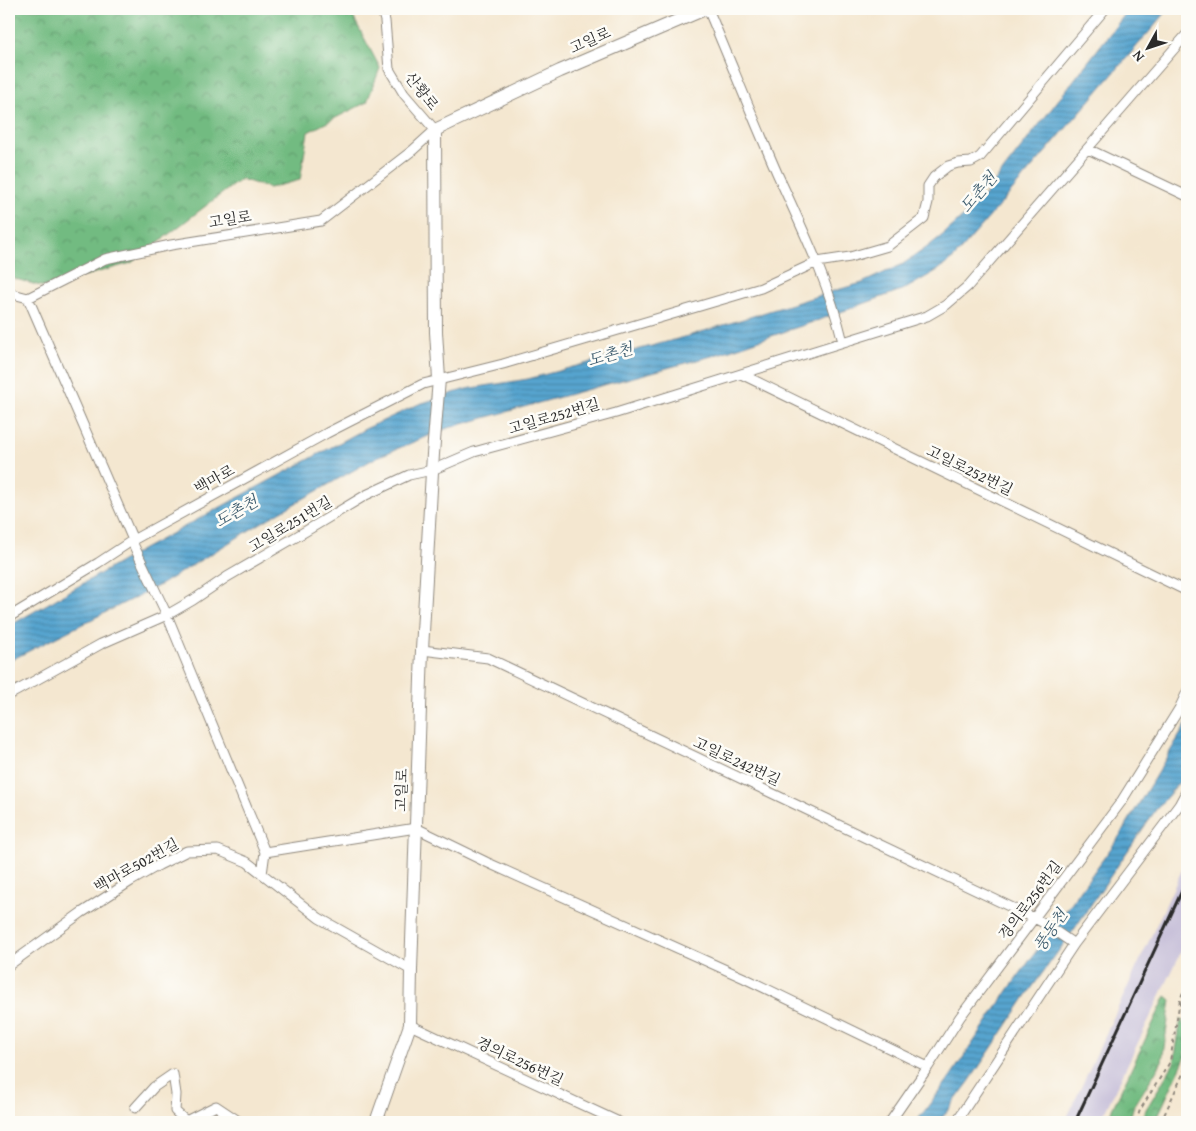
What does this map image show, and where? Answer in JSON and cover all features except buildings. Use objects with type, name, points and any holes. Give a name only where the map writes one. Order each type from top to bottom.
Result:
[{"type":"street","name":"산황로","points":[[382,9],[389,69],[404,94],[436,130]]},
{"type":"street","name":"고일로","points":[[28,298],[105,259],[171,245],[321,221],[436,130],[560,71],[706,9]]},
{"type":"street","points":[[706,9],[818,266],[840,328],[843,342]]},
{"type":"street","name":"백마로","points":[[9,617],[98,563],[327,432],[414,388],[438,385],[761,288],[818,266],[888,246],[924,218],[928,202],[928,186],[934,177],[948,166],[971,162],[980,157],[1106,9]]},
{"type":"street","name":"고일로252번길","points":[[432,470],[474,452],[616,413],[927,316],[946,305],[968,286],[1187,34]]},
{"type":"street","points":[[436,130],[436,332],[438,385]]},
{"type":"street","points":[[1088,149],[1187,196]]},
{"type":"street","points":[[9,292],[28,298],[167,615],[265,852],[262,874]]},
{"type":"street","name":"고일로252번길","points":[[741,374],[1187,591]]},
{"type":"street","name":"고일로","points":[[376,1122],[410,1025],[422,650],[438,385]]},
{"type":"street","name":"고일로251번길","points":[[9,695],[101,644],[167,615],[227,577],[366,495],[409,475],[432,470]]},
{"type":"street","name":"고일로242번길","points":[[422,650],[488,658],[1038,920],[1072,943]]},
{"type":"street","name":"경의로256번길","points":[[890,1122],[960,1017],[1038,920],[1121,802],[1179,709],[1187,692]]},
{"type":"street","points":[[956,1122],[1072,943],[1179,805],[1187,790]]},
{"type":"street","points":[[265,852],[416,828],[486,862],[744,978],[928,1067]]},
{"type":"street","name":"백마로502번길","points":[[9,965],[80,913],[131,881],[187,851],[218,850],[247,862],[319,918],[411,970]]},
{"type":"street","name":"경의로256번길","points":[[410,1025],[619,1122]]},
{"type":"street","points":[[134,1108],[154,1087],[173,1074],[176,1094],[175,1111],[186,1121],[216,1106],[240,1122]]},
{"type":"path","points":[[1136,1122],[1140,1110],[1170,1062],[1180,1000],[1187,982]]},
{"type":"path","points":[[1180,1000],[1187,1018]]},
{"type":"path","points":[[1161,1122],[1187,1065]]},
{"type":"shaded area","points":[[1187,859],[1187,939],[1175,965],[1100,1122],[1065,1122]]},
{"type":"green space","points":[[9,9],[349,9],[380,68],[367,102],[308,132],[300,180],[269,188],[241,179],[131,263],[44,287],[9,277]]},
{"type":"green space","points":[[1166,996],[1171,1000],[1162,1061],[1133,1108],[1129,1122],[1106,1122]]},
{"type":"green space","points":[[1181,1018],[1187,1033],[1185,1058],[1155,1122],[1142,1122],[1145,1111],[1174,1063]]},
{"type":"water","name":"도촌천","points":[[1129,9],[1169,9],[954,258],[938,270],[907,288],[712,356],[448,428],[377,457],[266,520],[160,585],[9,661],[9,626],[143,549],[365,429],[419,404],[466,389],[528,379],[685,337],[862,283],[903,264],[944,234],[986,193]]},
{"type":"water","points":[[1187,723],[1187,773],[1155,811],[1031,989],[969,1082],[939,1122],[916,1122],[948,1080],[1009,989],[1119,837]]},
{"type":"railway","points":[[1075,1122],[1187,880]]},
{"type":"water label","name":"풍동천","points":[[1050,930]]}]
